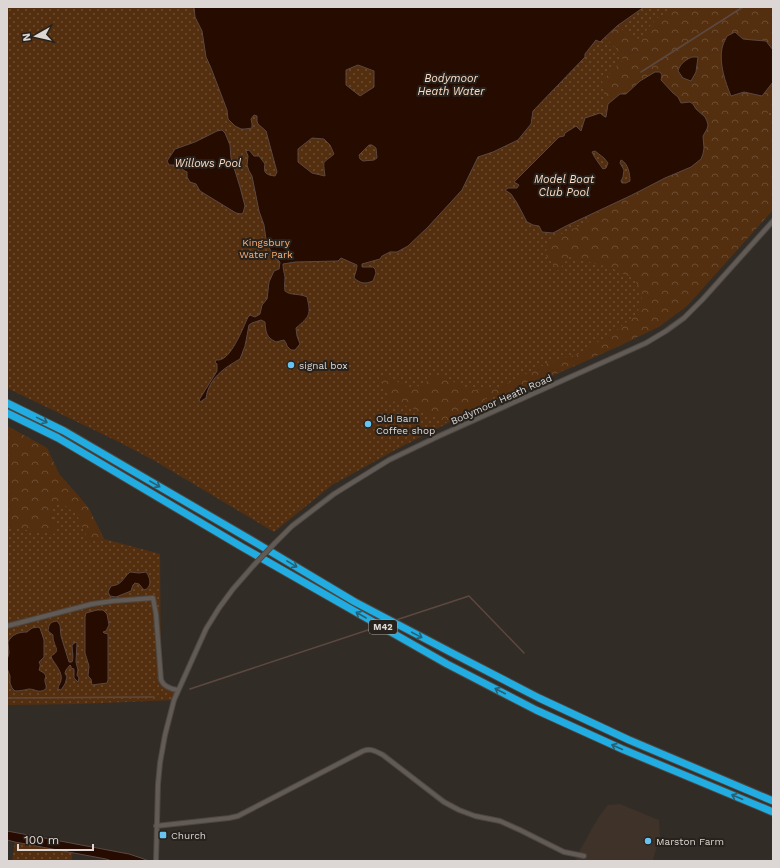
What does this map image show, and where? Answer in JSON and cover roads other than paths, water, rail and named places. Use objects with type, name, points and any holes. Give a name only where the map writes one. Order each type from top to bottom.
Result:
[{"type":"highway","name":"M42","points":[[7,403],[64,431],[356,602],[538,698],[629,740],[773,801]]},
{"type":"highway","name":"M42","points":[[7,413],[58,438],[242,547],[447,664],[536,710],[622,749],[773,812]]},
{"type":"street","name":"Bodymoor Heath Road","points":[[156,860],[158,784],[162,748],[178,690],[206,629],[219,608],[233,589],[275,543],[292,526],[329,498],[389,460],[646,343],[666,331],[684,318],[703,299],[773,221]]},
{"type":"street","points":[[7,626],[92,604],[113,600],[153,598],[156,614],[160,680],[166,686],[178,690]]},
{"type":"street","points":[[156,826],[234,818],[368,749],[375,750],[383,755],[444,802],[459,810],[475,816],[500,821],[564,852],[584,856]]},
{"type":"water","name":"Bodymoor Heath Water","points":[[194,7],[644,7],[617,26],[600,42],[596,40],[585,54],[585,57],[533,111],[531,124],[518,140],[493,152],[478,157],[462,190],[428,227],[408,246],[397,252],[390,252],[382,256],[380,259],[362,264],[362,267],[373,267],[375,269],[376,273],[373,281],[363,283],[356,280],[354,278],[357,265],[341,258],[338,261],[295,262],[283,264],[285,291],[307,297],[309,312],[307,318],[296,328],[300,344],[295,350],[291,350],[284,340],[276,342],[268,336],[265,322],[261,320],[252,323],[249,325],[245,346],[240,359],[218,374],[210,385],[206,398],[200,402],[199,400],[217,371],[216,360],[222,359],[230,352],[248,317],[250,315],[255,317],[260,314],[262,305],[267,299],[269,282],[274,271],[279,269],[280,262],[273,257],[266,239],[252,176],[247,165],[248,156],[246,151],[249,150],[254,156],[259,156],[265,164],[264,170],[266,173],[275,176],[277,172],[266,131],[258,124],[257,116],[254,115],[251,119],[252,128],[241,129],[235,126],[228,119],[227,110],[206,57],[202,31],[195,17]],"holes":[[[358,65],[374,71],[374,87],[360,96],[346,85],[346,70]],[[312,138],[324,139],[330,145],[334,154],[324,162],[325,176],[312,173],[298,162],[298,149]],[[369,145],[376,148],[377,158],[374,160],[363,161],[360,159],[359,155]]]},
{"type":"water","points":[[735,32],[743,39],[766,41],[773,50],[773,82],[762,96],[744,92],[731,96],[723,72],[721,54],[722,46],[727,36]]},
{"type":"water","points":[[692,57],[698,57],[696,72],[691,81],[683,78],[678,71],[683,62]]},
{"type":"water","name":"Model Boat Club Pool","points":[[655,72],[660,72],[662,75],[661,80],[678,97],[681,103],[690,102],[705,117],[708,125],[703,136],[704,148],[701,159],[691,167],[665,178],[553,233],[542,232],[539,226],[527,222],[511,194],[505,190],[508,188],[517,188],[519,185],[514,182],[559,137],[564,136],[565,133],[576,126],[581,131],[585,118],[600,113],[606,117],[608,104],[620,94],[626,94],[640,81]],"holes":[[[595,151],[608,163],[606,168],[603,169],[596,159],[592,152]],[[621,160],[627,166],[629,172],[630,181],[626,183],[622,183],[621,181],[624,170],[620,163]]]},
{"type":"water","name":"Willows Pool","points":[[222,130],[225,133],[230,145],[231,158],[245,206],[243,213],[241,214],[236,213],[200,191],[196,184],[190,182],[187,177],[187,172],[183,170],[180,165],[169,165],[167,161],[175,149]]},
{"type":"water","points":[[130,572],[146,572],[148,574],[150,582],[147,589],[144,590],[139,584],[135,583],[131,591],[116,597],[110,596],[108,592],[111,586],[120,583]]},
{"type":"water","points":[[103,610],[107,614],[109,625],[106,631],[103,632],[108,634],[108,680],[107,683],[92,685],[91,679],[88,676],[89,666],[85,653],[85,617],[86,613]]},
{"type":"water","points":[[57,621],[60,625],[61,636],[69,662],[72,662],[73,660],[72,645],[76,642],[77,643],[76,662],[78,670],[77,675],[79,678],[78,682],[74,678],[74,669],[71,668],[70,665],[66,670],[65,673],[67,677],[61,690],[58,689],[58,686],[61,681],[61,674],[51,656],[56,653],[56,648],[53,635],[48,631],[50,624]]},
{"type":"water","points":[[32,628],[40,628],[44,640],[44,657],[39,662],[39,670],[46,676],[46,689],[41,691],[29,689],[15,691],[10,683],[10,676],[7,668],[9,653],[8,642],[16,634],[27,632]]},
{"type":"water","points":[[7,831],[129,854],[149,861],[112,861],[15,842],[7,840]]},
{"type":"waterway","points":[[641,72],[743,7]]},
{"type":"waterway","points":[[396,620],[469,596],[524,653]]},
{"type":"waterway","points":[[190,689],[377,627]]},
{"type":"waterway","points":[[7,698],[154,697]]},
{"type":"place","name":"signal box","points":[[291,365]]},
{"type":"place","name":"Old Barn Coffee shop","points":[[368,424]]},
{"type":"place","name":"Church","points":[[163,835]]},
{"type":"place","name":"Marston Farm","points":[[648,841]]},
{"type":"park label","name":"Kingsbury Water Park","points":[[266,248]]}]
